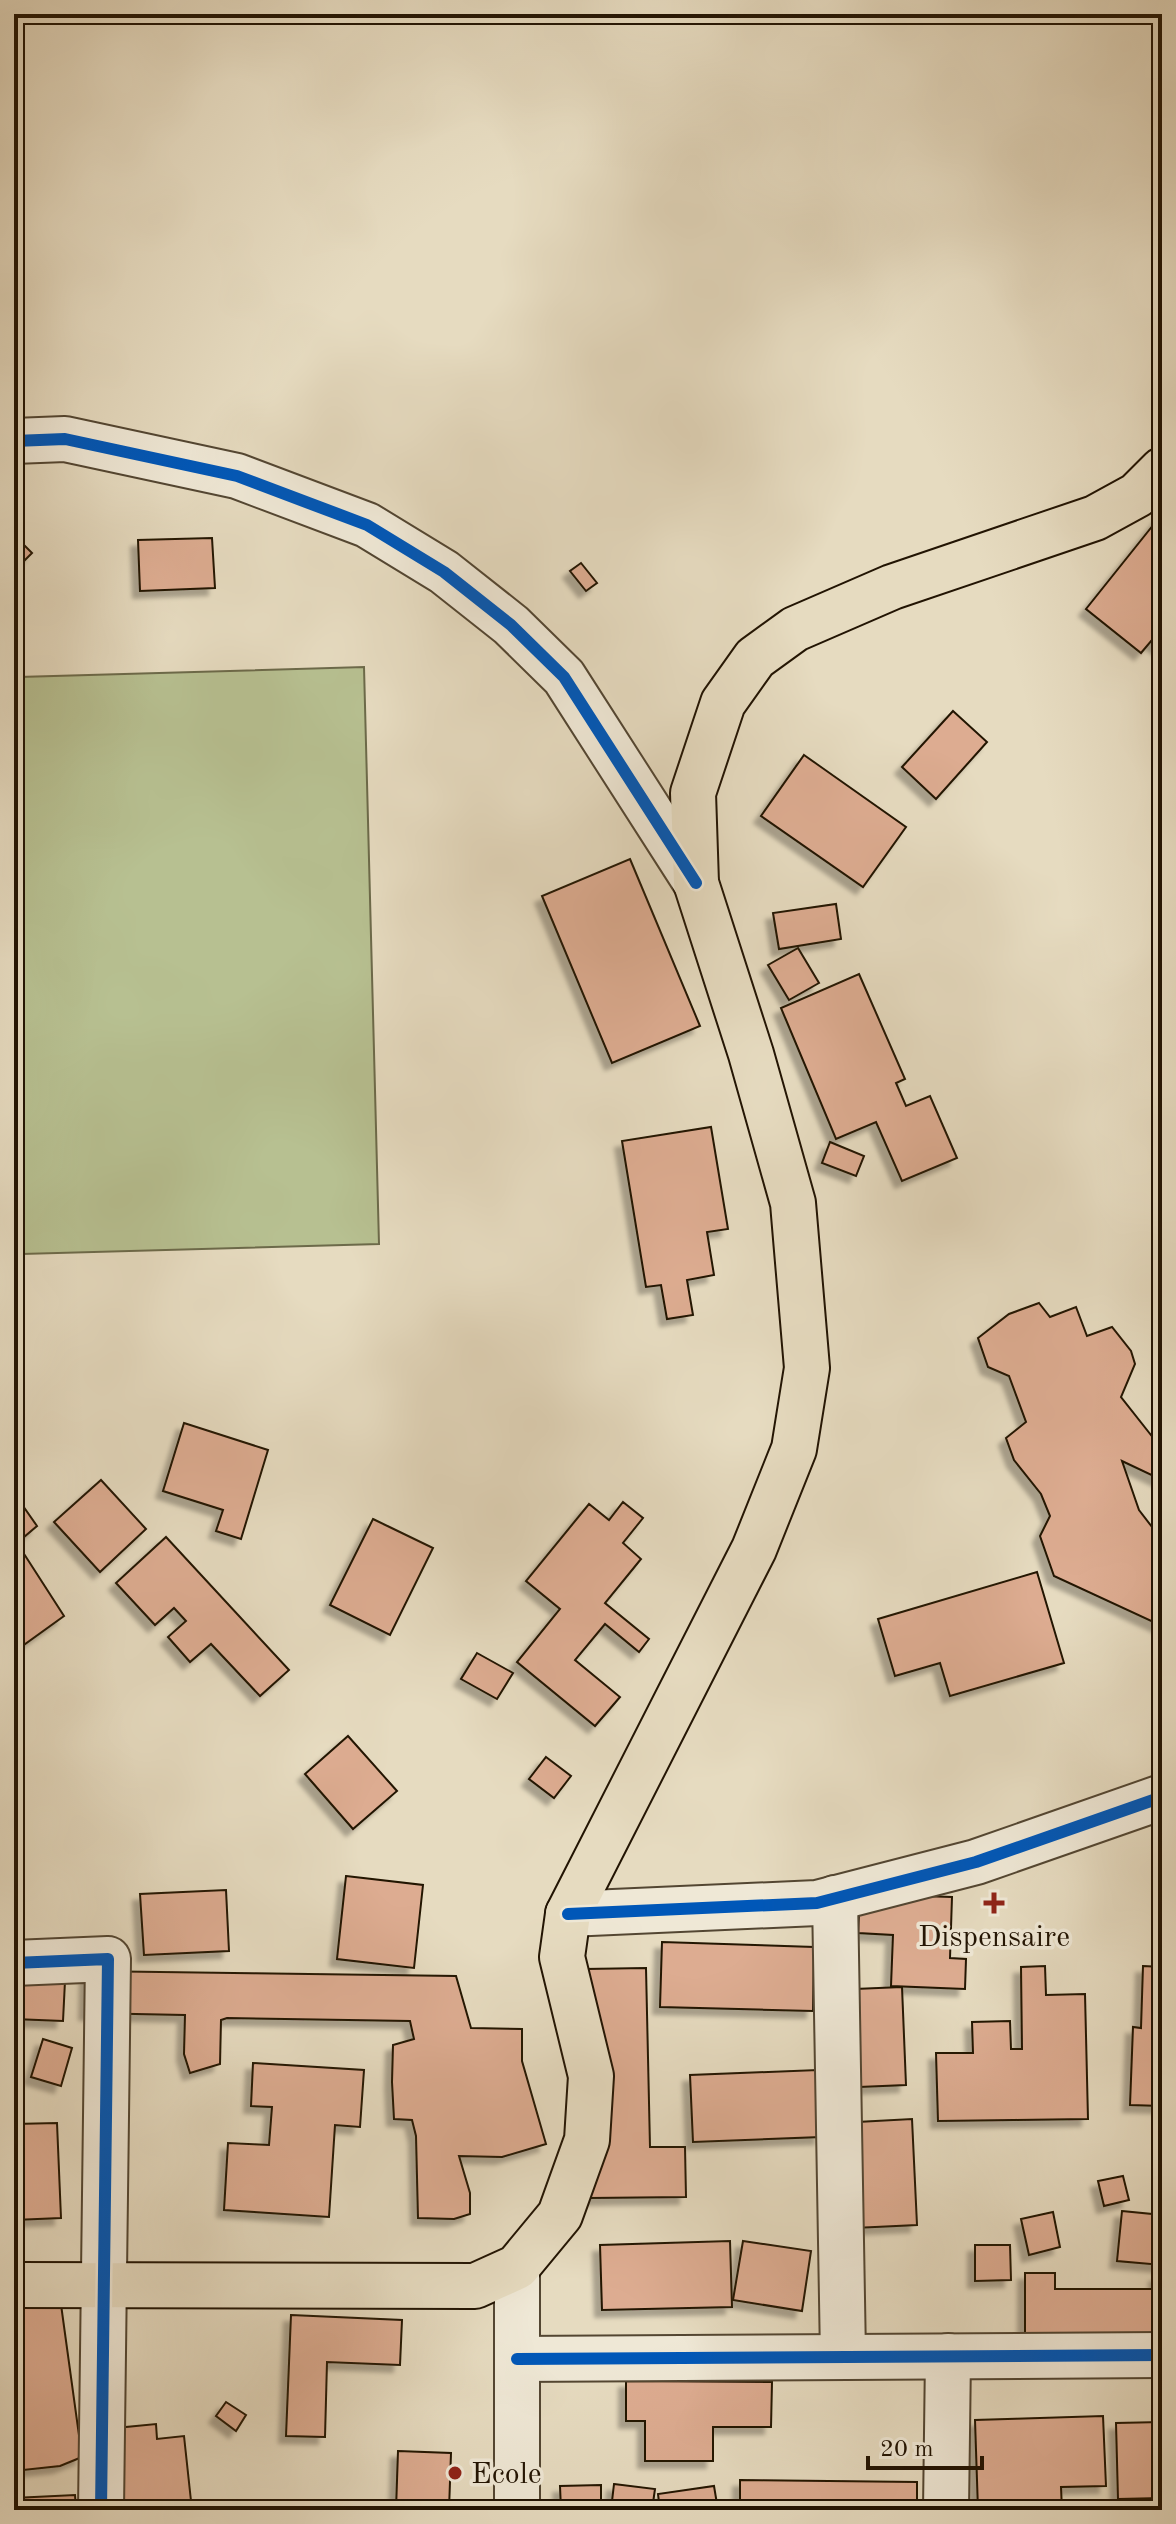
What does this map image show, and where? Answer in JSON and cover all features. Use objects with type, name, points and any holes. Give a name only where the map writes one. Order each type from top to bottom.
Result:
[{"type":"main road","points":[[14,2285],[475,2286],[517,2267],[560,2215],[587,2140],[591,2076],[562,1957],[568,1914],[754,1549],[794,1449],[807,1368],[793,1203],[751,1054],[696,883],[693,793],[723,703],[755,658],[795,629],[892,587],[1095,518],[1137,495],[1162,470]]},
{"type":"street","points":[[14,441],[65,439],[237,476],[367,525],[444,572],[511,625],[564,677],[696,883]]},
{"type":"street","points":[[568,1914],[817,1903],[976,1862],[1162,1797]]},
{"type":"street","points":[[835,1898],[843,2356]]},
{"type":"street","points":[[14,1963],[108,1959],[101,2510]]},
{"type":"street","points":[[517,2267],[517,2510]]},
{"type":"street","points":[[517,2359],[1162,2355]]},
{"type":"street","points":[[946,2510],[948,2356]]},
{"type":"green space","points":[[364,667],[379,1244],[22,1254],[19,677]]},
{"type":"building","points":[[1162,514],[1162,649],[1151,641],[1141,653],[1086,609]]},
{"type":"building","points":[[14,535],[32,553],[14,571]]},
{"type":"building","points":[[212,538],[215,588],[140,591],[138,540]]},
{"type":"building","points":[[581,563],[597,583],[586,591],[570,571]]},
{"type":"building","points":[[953,711],[987,742],[936,799],[902,767]]},
{"type":"building","points":[[804,755],[906,827],[863,887],[761,816]]},
{"type":"building","points":[[630,859],[700,1026],[612,1063],[542,896]]},
{"type":"building","points":[[836,904],[841,939],[779,949],[773,913]]},
{"type":"building","points":[[798,948],[819,983],[789,1000],[768,965]]},
{"type":"building","points":[[859,974],[905,1079],[896,1083],[906,1106],[930,1096],[957,1158],[902,1181],[876,1122],[836,1139],[781,1008]]},
{"type":"building","points":[[711,1127],[728,1229],[707,1232],[714,1275],[687,1280],[693,1315],[667,1319],[661,1285],[646,1287],[622,1141]]},
{"type":"building","points":[[830,1142],[864,1156],[856,1176],[822,1163]]},
{"type":"building","points":[[1039,1303],[1050,1317],[1076,1307],[1087,1336],[1112,1327],[1131,1351],[1135,1364],[1121,1397],[1162,1449],[1162,1480],[1122,1461],[1139,1510],[1162,1540],[1162,1626],[1054,1576],[1040,1536],[1050,1516],[1041,1494],[1014,1460],[1006,1438],[1026,1422],[1009,1376],[988,1367],[978,1338],[1009,1314]]},
{"type":"building","points":[[184,1423],[268,1450],[241,1539],[216,1531],[223,1510],[163,1491]]},
{"type":"building","points":[[101,1480],[146,1529],[100,1572],[54,1522]]},
{"type":"building","points":[[14,1493],[37,1526],[17,1543],[64,1616],[14,1652]]},
{"type":"building","points":[[623,1502],[643,1518],[623,1543],[641,1559],[605,1603],[649,1639],[639,1652],[605,1624],[575,1660],[620,1697],[595,1726],[517,1662],[560,1609],[526,1581],[589,1504],[609,1520]]},
{"type":"building","points":[[373,1519],[433,1548],[390,1635],[330,1605]]},
{"type":"building","points":[[166,1537],[289,1670],[260,1696],[211,1644],[190,1662],[168,1637],[186,1621],[174,1608],[155,1625],[116,1583]]},
{"type":"building","points":[[1037,1572],[1064,1663],[950,1696],[940,1663],[895,1676],[878,1619]]},
{"type":"building","points":[[477,1653],[513,1673],[497,1699],[461,1679]]},
{"type":"building","points":[[348,1736],[397,1791],[353,1829],[305,1774]]},
{"type":"building","points":[[546,1757],[571,1776],[554,1798],[529,1779]]},
{"type":"building","points":[[346,1876],[423,1885],[414,1968],[337,1959]]},
{"type":"building","points":[[226,1890],[229,1951],[144,1955],[140,1894]]},
{"type":"building","points":[[860,1894],[952,1897],[950,1958],[966,1959],[965,1989],[891,1986],[893,1935],[858,1933]]},
{"type":"building","points":[[662,1942],[814,1947],[813,2011],[660,2007]]},
{"type":"building","points":[[14,1965],[65,1981],[63,2021],[14,2019]]},
{"type":"building","points":[[1045,1966],[1046,1995],[1085,1994],[1088,2119],[938,2121],[936,2053],[973,2053],[972,2022],[1010,2021],[1011,2049],[1022,2049],[1021,1967]]},
{"type":"building","points":[[1143,1966],[1162,1967],[1162,2106],[1130,2105],[1133,2027],[1141,2028]]},
{"type":"building","points":[[646,1968],[650,2147],[685,2147],[686,2197],[589,2198],[585,1969]]},
{"type":"building","points":[[87,1971],[456,1976],[471,2028],[522,2029],[522,2061],[546,2144],[502,2157],[459,2156],[470,2193],[470,2214],[454,2219],[418,2218],[416,2136],[412,2120],[394,2119],[392,2082],[393,2045],[414,2039],[410,2021],[227,2018],[221,2020],[220,2064],[190,2073],[184,2054],[185,2015],[86,2013]]},
{"type":"building","points":[[902,1987],[906,2085],[835,2088],[831,1990]]},
{"type":"building","points":[[43,2039],[72,2048],[61,2086],[31,2077]]},
{"type":"building","points":[[14,2049],[23,2049],[23,2084],[14,2084]]},
{"type":"building","points":[[253,2063],[364,2070],[360,2127],[335,2125],[329,2217],[224,2210],[228,2143],[269,2145],[272,2107],[251,2106]]},
{"type":"building","points":[[818,2070],[821,2137],[693,2142],[690,2075]]},
{"type":"building","points":[[912,2119],[917,2225],[854,2228],[839,2123]]},
{"type":"building","points":[[57,2123],[61,2218],[14,2220],[14,2124]]},
{"type":"building","points":[[1123,2176],[1129,2200],[1104,2206],[1098,2181]]},
{"type":"building","points":[[1122,2211],[1162,2215],[1162,2265],[1117,2261]]},
{"type":"building","points":[[1053,2212],[1060,2247],[1029,2255],[1021,2219]]},
{"type":"building","points":[[730,2241],[732,2307],[602,2310],[600,2245]]},
{"type":"building","points":[[743,2241],[811,2251],[802,2311],[733,2300]]},
{"type":"building","points":[[975,2245],[1010,2245],[1011,2280],[975,2281]]},
{"type":"building","points":[[1025,2273],[1055,2273],[1055,2289],[1156,2289],[1156,2275],[1162,2275],[1162,2334],[1025,2334]]},
{"type":"building","points":[[59,2290],[82,2457],[60,2466],[14,2471],[14,2296]]},
{"type":"building","points":[[291,2315],[402,2320],[400,2365],[327,2362],[325,2437],[286,2436]]},
{"type":"building","points":[[626,2381],[772,2382],[771,2427],[713,2427],[713,2461],[645,2461],[645,2421],[626,2421]]},
{"type":"building","points":[[226,2402],[246,2415],[236,2431],[216,2416]]},
{"type":"building","points":[[1103,2416],[1106,2486],[1061,2487],[1062,2510],[978,2510],[975,2420]]},
{"type":"building","points":[[1162,2422],[1162,2498],[1118,2499],[1116,2423]]},
{"type":"building","points":[[156,2424],[157,2439],[184,2436],[191,2501],[161,2503],[162,2510],[116,2510],[116,2428]]},
{"type":"building","points":[[398,2451],[451,2453],[449,2510],[396,2510]]},
{"type":"building","points":[[740,2480],[917,2482],[917,2510],[740,2510]]},
{"type":"building","points":[[614,2484],[655,2489],[652,2510],[611,2510]]},
{"type":"building","points":[[601,2485],[601,2510],[561,2510],[560,2486]]},
{"type":"building","points":[[714,2486],[718,2510],[660,2510],[658,2494]]},
{"type":"building","points":[[75,2495],[76,2510],[14,2510],[14,2498]]},
{"type":"cycle path","points":[[14,441],[65,439],[237,476],[367,525],[444,572],[511,625],[564,677],[696,883]]},
{"type":"cycle path","points":[[568,1914],[817,1903],[976,1862],[1162,1797]]},
{"type":"cycle path","points":[[14,1963],[108,1959],[101,2510]]},
{"type":"cycle path","points":[[517,2359],[1162,2355]]},
{"type":"place","name":"Dispensaire","points":[[994,1903]]},
{"type":"place","name":"Ecole","points":[[455,2473]]}]
